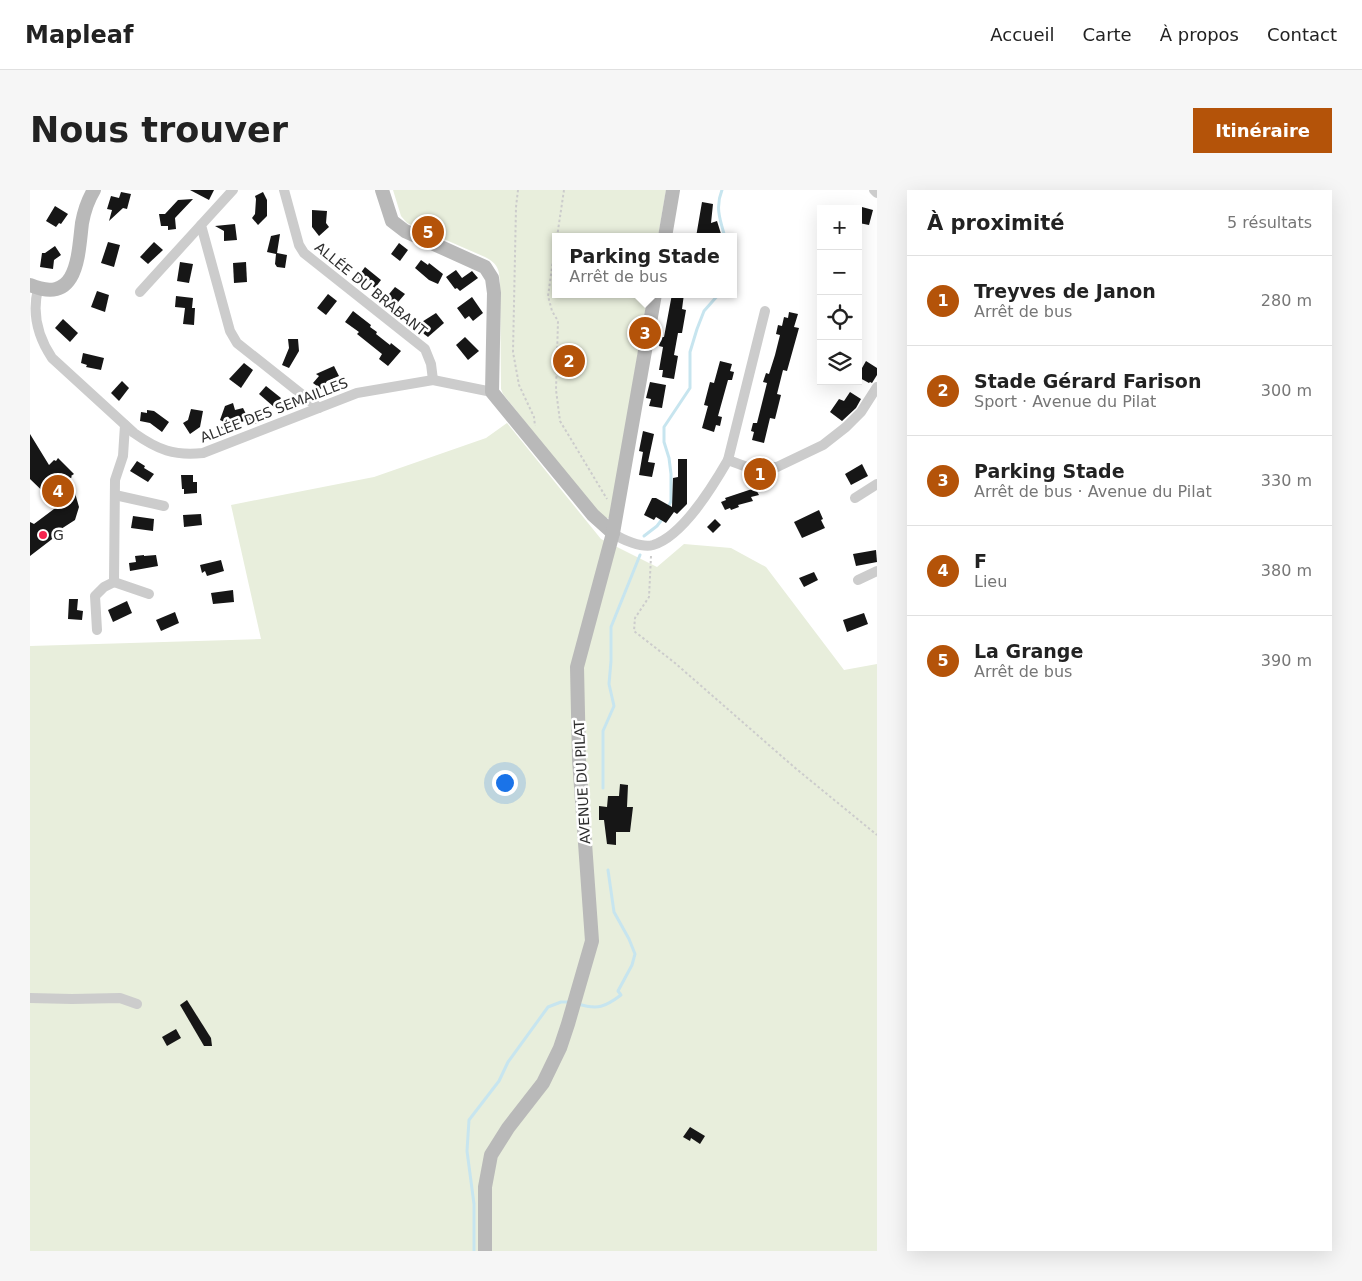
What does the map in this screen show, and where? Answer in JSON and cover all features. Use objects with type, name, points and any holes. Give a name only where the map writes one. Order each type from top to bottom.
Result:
[{"type":"main road","points":[[34,287],[49,290],[58,288],[68,282],[76,269],[82,222],[85,209],[94,190]]},
{"type":"main road","points":[[382,190],[392,221],[405,231],[485,267],[492,278],[494,293],[492,392],[593,516],[614,533]]},
{"type":"main road","points":[[666,233],[673,190]]},
{"type":"main road","name":"AVENUE DU PILAT","points":[[485,1251],[485,1187],[491,1155],[508,1128],[543,1083],[560,1048],[592,941],[579,759],[577,667],[614,533],[654,298]]},
{"type":"street","points":[[140,292],[233,190]]},
{"type":"street","name":"ALLÉE DU BRABANT","points":[[284,190],[299,245],[304,253],[425,349],[431,364],[433,380]]},
{"type":"street","points":[[200,226],[233,337],[237,343],[319,408]]},
{"type":"street","name":"ALLÉE DES SEMAILLES","points":[[34,287],[39,333],[44,345],[62,368],[148,444],[162,450],[188,455],[203,453],[357,393],[433,380],[492,392]]},
{"type":"street","points":[[614,533],[623,540],[651,546],[667,538],[690,516],[710,490],[728,460],[765,311]]},
{"type":"street","points":[[728,460],[747,467],[777,466],[815,448],[851,422],[861,412],[877,387]]},
{"type":"street","points":[[114,582],[115,480],[123,456],[125,425]]},
{"type":"street","points":[[855,498],[877,484]]},
{"type":"street","points":[[115,495],[164,506]]},
{"type":"street","points":[[858,580],[877,571]]},
{"type":"street","points":[[97,630],[95,596],[104,587],[114,582],[149,594]]},
{"type":"street","points":[[30,998],[120,998],[137,1004]]},
{"type":"path","points":[[518,190],[513,352],[519,385],[534,417],[538,448]]},
{"type":"path","points":[[557,233],[564,190]]},
{"type":"path","points":[[552,267],[548,296],[552,311],[558,321],[556,390],[560,421],[605,497],[612,506],[618,507]]},
{"type":"path","points":[[651,546],[649,597],[635,618],[634,631],[877,835]]},
{"type":"green space","points":[[393,190],[666,190],[659,233],[552,233],[552,298],[647,298],[610,518],[605,518],[589,502],[503,394],[501,389],[500,282],[497,267],[485,257],[407,223],[401,216]]},
{"type":"green space","points":[[507,423],[601,539],[657,567],[684,544],[731,548],[766,567],[844,670],[877,664],[877,1251],[30,1251],[30,646],[261,639],[231,505],[374,477],[486,438]]},
{"type":"building","points":[[190,190],[214,190],[209,200]]},
{"type":"building","points":[[121,192],[131,194],[127,209],[123,208],[109,221],[112,210],[107,209],[111,196],[119,198]]},
{"type":"building","points":[[263,192],[267,200],[267,216],[258,225],[252,218],[255,214],[255,196]]},
{"type":"building","points":[[193,199],[175,218],[176,229],[168,230],[168,226],[161,226],[159,214],[165,214],[178,200]]},
{"type":"building","points":[[702,202],[713,204],[711,223],[717,221],[721,233],[697,233]]},
{"type":"building","points":[[55,206],[68,214],[61,224],[59,223],[56,227],[46,221]]},
{"type":"building","points":[[862,207],[873,210],[869,225],[862,224]]},
{"type":"building","points":[[312,210],[327,211],[326,223],[329,227],[319,236],[312,227]]},
{"type":"building","points":[[235,224],[237,240],[224,241],[224,231],[215,226]]},
{"type":"building","points":[[280,234],[277,253],[287,255],[285,268],[277,267],[275,264],[276,254],[267,252],[271,236]]},
{"type":"building","points":[[108,242],[120,245],[114,267],[101,263]]},
{"type":"building","points":[[154,242],[163,250],[148,264],[140,257]]},
{"type":"building","points":[[399,243],[408,250],[400,261],[391,254]]},
{"type":"building","points":[[55,246],[61,255],[54,260],[53,269],[40,267],[42,253]]},
{"type":"building","points":[[421,260],[428,265],[429,263],[443,274],[438,284],[429,280],[415,268]]},
{"type":"building","points":[[180,262],[193,264],[189,283],[177,281]]},
{"type":"building","points":[[246,262],[247,282],[234,283],[233,263]]},
{"type":"building","points":[[365,267],[381,280],[375,288],[367,282],[365,285],[357,278]]},
{"type":"building","points":[[456,270],[462,278],[472,271],[478,278],[460,291],[457,288],[455,289],[446,277]]},
{"type":"building","points":[[395,287],[405,294],[393,308],[384,300]]},
{"type":"building","points":[[97,291],[109,295],[105,312],[91,307]]},
{"type":"building","points":[[328,294],[337,301],[326,315],[317,308]]},
{"type":"building","points":[[176,296],[193,298],[192,308],[195,308],[194,325],[183,324],[185,308],[175,307]]},
{"type":"building","points":[[472,297],[483,313],[473,321],[469,316],[465,319],[457,308]]},
{"type":"building","points":[[671,298],[683,298],[682,309],[686,310],[682,333],[678,333],[674,355],[678,356],[674,379],[662,377],[663,370],[659,370],[663,347],[659,346],[660,337],[664,337]]},
{"type":"building","points":[[353,311],[371,325],[370,327],[377,332],[376,334],[401,351],[388,366],[379,359],[382,354],[357,334],[359,332],[345,322]]},
{"type":"building","points":[[789,312],[798,314],[794,327],[799,328],[787,371],[783,370],[777,394],[781,395],[775,419],[770,418],[764,443],[752,440],[754,432],[751,431],[753,423],[757,423],[767,383],[763,382],[766,373],[769,374],[775,355],[780,335],[776,334],[778,325],[782,326],[784,317],[788,318]]},
{"type":"building","points":[[436,313],[444,323],[428,337],[417,325]]},
{"type":"building","points":[[63,319],[78,333],[70,342],[55,328]]},
{"type":"building","points":[[465,337],[479,351],[468,360],[456,345]]},
{"type":"building","points":[[288,339],[298,339],[299,351],[289,368],[282,365],[289,348]]},
{"type":"building","points":[[83,353],[104,358],[101,370],[86,367],[87,365],[81,363]]},
{"type":"building","points":[[720,361],[732,364],[730,371],[734,372],[732,380],[728,380],[718,416],[722,417],[720,426],[716,425],[714,432],[702,428],[708,406],[704,405],[710,382],[714,383]]},
{"type":"building","points":[[866,361],[877,368],[877,375],[872,383],[862,379],[862,368]]},
{"type":"building","points":[[244,363],[253,370],[241,388],[229,379]]},
{"type":"building","points":[[334,366],[339,376],[327,381],[321,389],[313,383],[319,376],[316,374]]},
{"type":"building","points":[[122,381],[129,388],[119,401],[111,393]]},
{"type":"building","points":[[650,382],[666,385],[662,408],[649,406],[651,399],[646,398]]},
{"type":"building","points":[[266,386],[281,398],[274,407],[259,394]]},
{"type":"building","points":[[850,392],[861,399],[856,408],[842,421],[830,412],[839,399],[844,401]]},
{"type":"building","points":[[233,403],[235,410],[243,408],[247,416],[251,414],[255,417],[257,423],[248,424],[247,420],[231,426],[228,431],[221,428],[224,422],[220,420],[225,406]]},
{"type":"building","points":[[191,409],[203,411],[200,427],[190,434],[183,423],[188,420]]},
{"type":"building","points":[[147,410],[154,411],[169,422],[162,432],[150,423],[140,421],[141,412],[147,413]]},
{"type":"building","points":[[643,431],[654,434],[648,462],[655,463],[652,477],[639,475],[643,452],[639,451]]},
{"type":"building","points":[[30,434],[49,465],[58,458],[74,474],[69,479],[70,481],[66,483],[75,493],[79,507],[75,520],[61,529],[60,533],[30,556],[30,522],[34,524],[58,506],[30,479]]},
{"type":"building","points":[[678,459],[687,459],[687,504],[677,514],[674,512],[666,523],[656,517],[654,520],[644,515],[652,498],[656,498],[672,507],[673,478],[678,477]]},
{"type":"building","points":[[137,461],[154,474],[148,482],[130,471]]},
{"type":"building","points":[[862,464],[868,476],[851,485],[845,474]]},
{"type":"building","points":[[181,475],[193,475],[193,482],[197,482],[197,493],[184,494]]},
{"type":"building","points":[[755,488],[759,495],[751,497],[753,501],[738,505],[739,507],[731,510],[730,508],[725,510],[721,502],[726,500],[725,498]]},
{"type":"building","points":[[819,510],[825,528],[802,538],[794,522]]},
{"type":"building","points":[[201,514],[202,525],[184,527],[183,515]]},
{"type":"building","points":[[133,516],[154,519],[153,531],[131,528]]},
{"type":"building","points":[[715,519],[721,525],[713,533],[707,527]]},
{"type":"building","points":[[876,550],[877,562],[856,566],[853,554]]},
{"type":"building","points":[[156,555],[158,566],[130,571],[129,563],[136,562],[135,556]]},
{"type":"building","points":[[221,560],[224,571],[207,576],[205,571],[202,573],[200,565]]},
{"type":"building","points":[[814,572],[818,580],[804,587],[799,578]]},
{"type":"building","points":[[233,590],[234,602],[213,604],[211,593]]},
{"type":"building","points":[[69,599],[78,599],[77,610],[83,611],[82,620],[68,619]]},
{"type":"building","points":[[127,601],[132,613],[113,622],[108,610]]},
{"type":"building","points":[[175,612],[179,623],[161,631],[156,620]]},
{"type":"building","points":[[864,613],[868,624],[847,632],[843,620]]},
{"type":"building","points":[[620,784],[628,785],[627,807],[633,807],[630,832],[616,832],[616,845],[607,844],[604,820],[599,820],[599,806],[607,807],[608,796],[619,796]]},
{"type":"building","points":[[187,1000],[211,1038],[212,1046],[204,1046],[180,1005]]},
{"type":"building","points":[[176,1029],[181,1038],[167,1046],[162,1037]]},
{"type":"building","points":[[690,1127],[705,1136],[700,1144],[691,1138],[690,1141],[683,1137]]},
{"type":"waterway","points":[[722,190],[719,208],[724,233]]},
{"type":"waterway","points":[[668,508],[671,501],[671,474],[664,442],[664,427],[690,388],[690,352],[704,311],[715,298]]},
{"type":"waterway","points":[[644,536],[657,526],[663,518]]},
{"type":"waterway","points":[[603,788],[603,731],[614,706],[609,684],[611,627],[640,555]]},
{"type":"waterway","points":[[578,1004],[591,1007],[606,1005],[621,995],[618,991],[632,965],[635,954],[614,912],[608,870]]},
{"type":"waterway","points":[[474,1251],[474,1204],[467,1151],[469,1120],[499,1081],[508,1062],[548,1007],[561,1002],[570,1002]]},
{"type":"place","name":"La Grange","points":[[428,232]]},
{"type":"place","name":"Parking Stade","points":[[645,333]]},
{"type":"place","name":"Stade Gérard Farison","points":[[569,361]]},
{"type":"place","name":"Treyves de Janon","points":[[760,474]]},
{"type":"place","name":"F","points":[[58,491]]},
{"type":"place","name":"G","points":[[43,535]]}]
